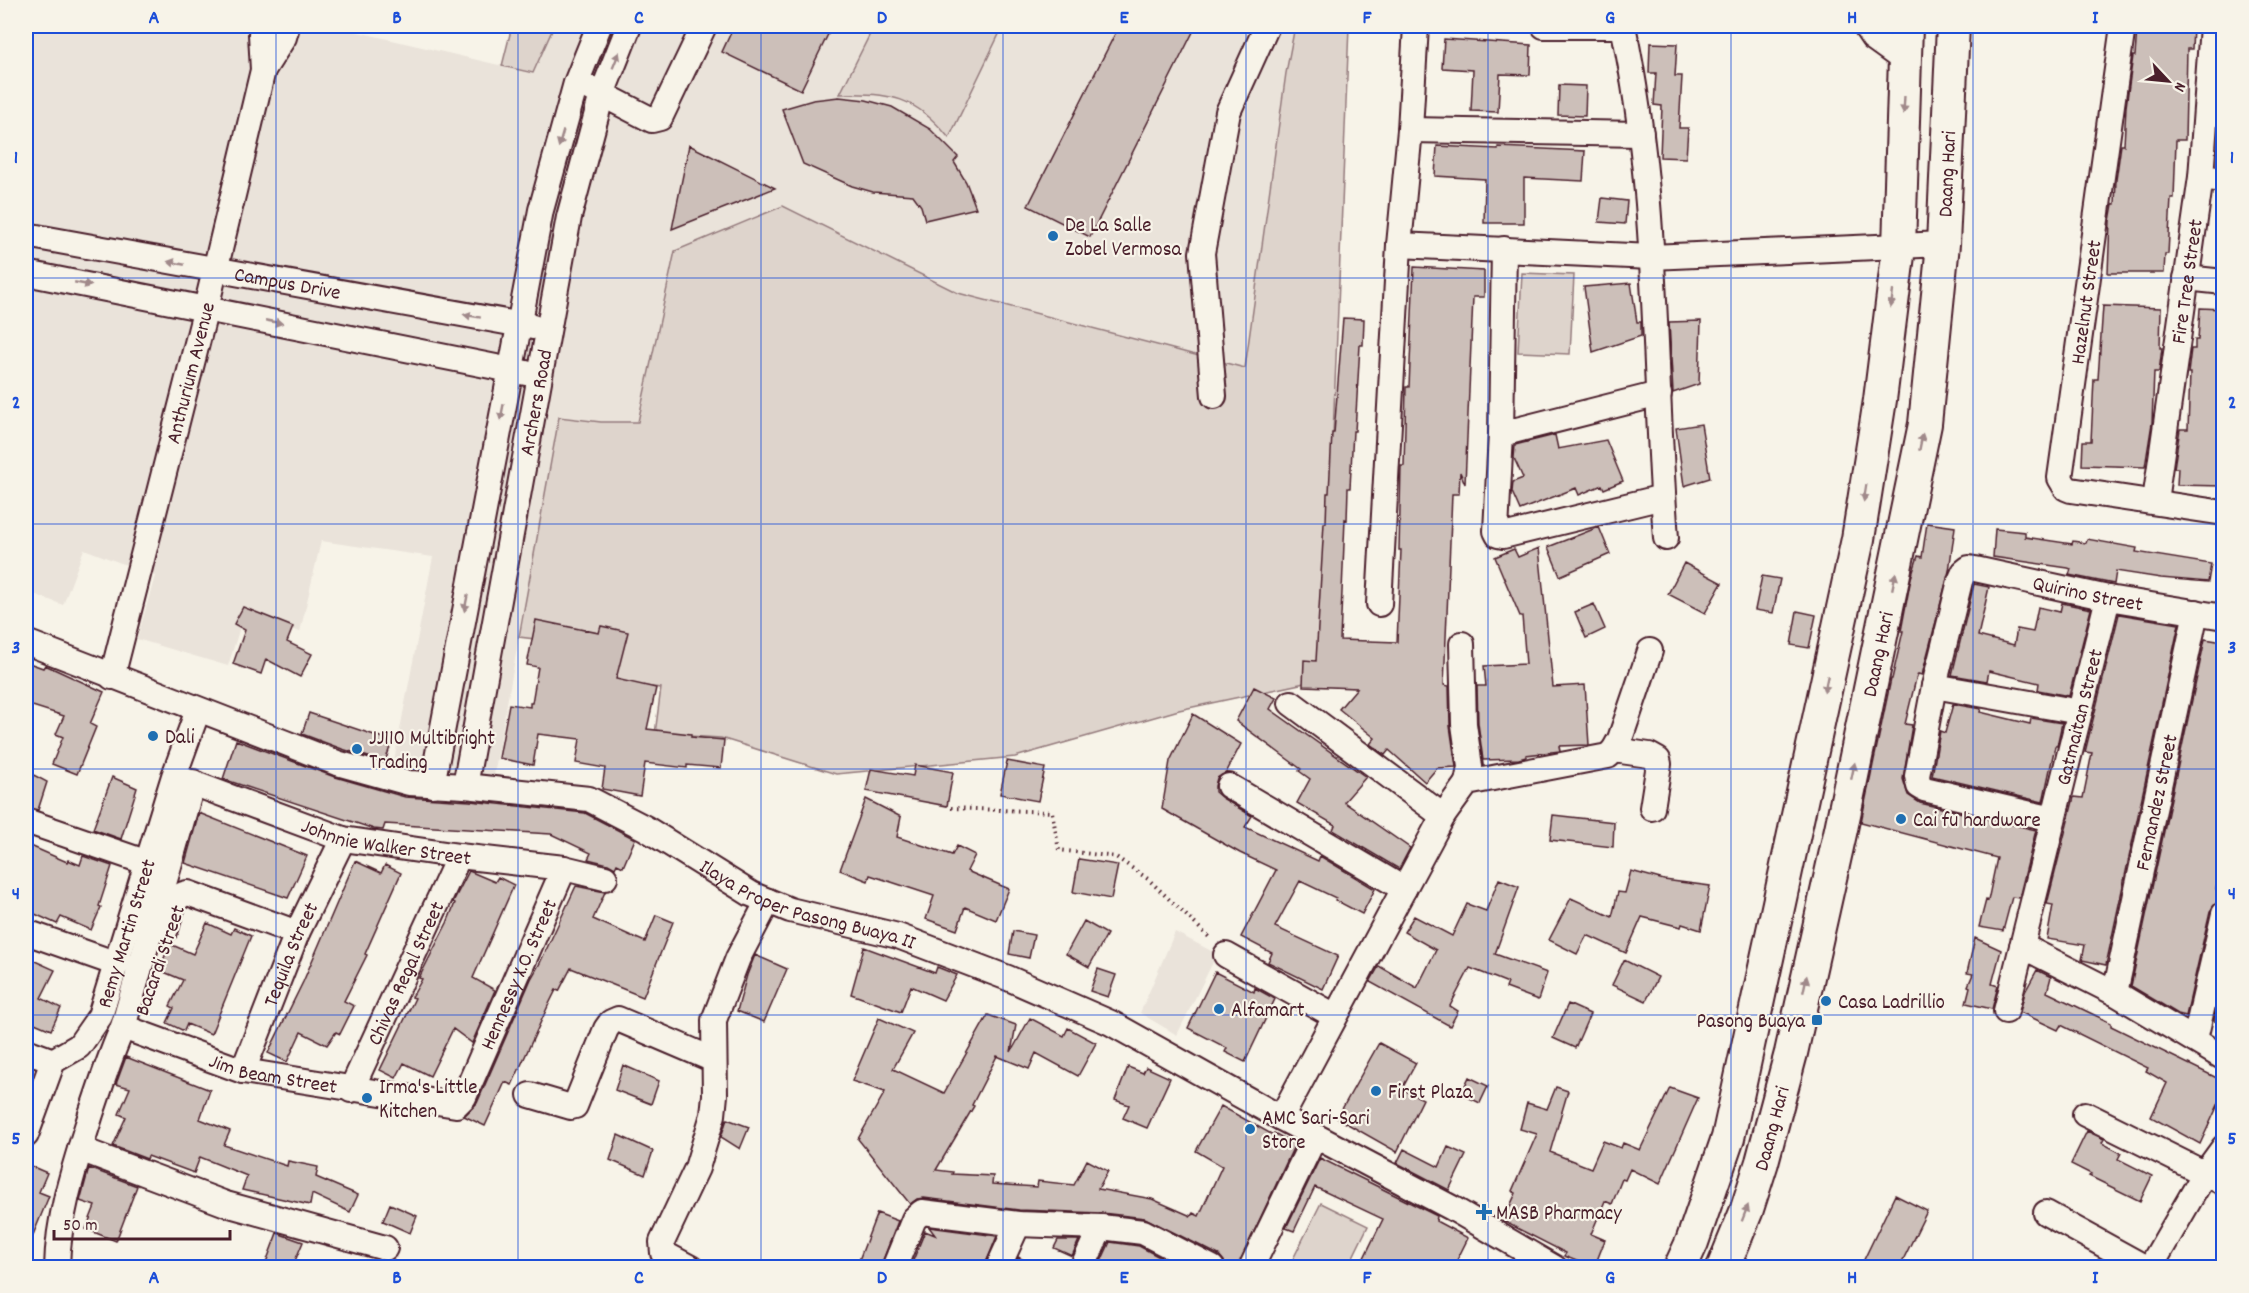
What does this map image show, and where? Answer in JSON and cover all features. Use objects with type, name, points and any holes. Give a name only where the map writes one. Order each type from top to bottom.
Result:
[{"type":"main road","name":"Daang Hari","points":[[1680,1268],[1699,1223],[1728,1138],[1858,539],[1880,400],[1899,247],[1906,26]]},
{"type":"main road","name":"Daang Hari","points":[[1723,1268],[1746,1212],[1762,1162],[1791,1053],[1841,829],[1925,424],[1943,244],[1953,26]]},
{"type":"street","name":"Anthurium Avenue","points":[[112,677],[206,308],[263,70],[261,34],[264,26]]},
{"type":"street","name":"Anthurium Avenue","points":[[263,70],[284,37],[287,26]]},
{"type":"street","name":"Archers Road","points":[[432,785],[541,210],[576,82],[599,26]]},
{"type":"street","name":"Archers Road","points":[[465,786],[542,376],[569,218],[602,94],[629,26]]},
{"type":"street","points":[[576,82],[652,120],[660,118],[704,26]]},
{"type":"street","points":[[1214,396],[1202,253],[1228,112],[1267,26]]},
{"type":"street","points":[[1378,604],[1399,245],[1410,130],[1416,26]]},
{"type":"street","points":[[1544,26],[1624,26],[1641,134],[1651,257],[1666,538]]},
{"type":"street","points":[[1865,26],[1873,38],[1905,61]]},
{"type":"street","name":"Hazelnut Street","points":[[2122,26],[2060,478],[2070,490],[2223,513]]},
{"type":"street","name":"Fire Tree Street","points":[[2155,501],[2186,278],[2212,179],[2215,93],[2212,26]]},
{"type":"street","points":[[1410,130],[1641,134]]},
{"type":"street","name":"Campus Drive","points":[[26,235],[550,330]]},
{"type":"street","points":[[1399,245],[1651,257],[1943,244]]},
{"type":"street","points":[[1504,249],[1501,434],[1496,531],[1498,535],[1503,536],[1663,497]]},
{"type":"street","name":"Campus Drive","points":[[26,273],[542,376]]},
{"type":"street","points":[[2186,278],[2223,282]]},
{"type":"street","points":[[1501,434],[1659,394]]},
{"type":"street","name":"Quirino Street","points":[[1934,686],[1960,581],[1964,572],[1969,568],[2108,598],[2223,617]]},
{"type":"street","name":"Gatmaitan Street","points":[[2006,1011],[2108,598]]},
{"type":"street","name":"Fernandez Street","points":[[2115,993],[2196,612]]},
{"type":"street","name":"Ilaya Proper Pasong Buaya II","points":[[26,642],[337,763],[409,783],[465,786],[589,799],[645,828],[751,894],[790,910],[898,936],[1008,978],[1111,1023],[1281,1118],[1452,1208],[1555,1268]]},
{"type":"street","points":[[1281,1118],[1443,816],[1467,783],[1470,767],[1464,724],[1462,644]]},
{"type":"street","points":[[1467,783],[1608,756],[1620,739],[1650,651]]},
{"type":"street","points":[[2053,819],[1919,786],[1917,776],[1934,686],[2080,712]]},
{"type":"street","points":[[1291,703],[1443,816]]},
{"type":"street","name":"Remy Martin Street","points":[[52,1061],[79,1046],[100,1016],[148,863],[183,779],[198,710]]},
{"type":"street","points":[[1614,750],[1649,755],[1658,760],[1652,807]]},
{"type":"street","points":[[57,1268],[61,1218],[80,1149],[113,1049],[129,1030],[183,779]]},
{"type":"street","name":"Johnnie Walker Street","points":[[183,779],[343,839],[564,868],[605,878]]},
{"type":"street","points":[[1229,786],[1404,889]]},
{"type":"street","points":[[26,821],[148,863]]},
{"type":"street","name":"Tequila Street","points":[[243,1071],[297,933],[343,839]]},
{"type":"street","name":"Chivas Regal Street","points":[[351,1090],[459,856]]},
{"type":"street","name":"Hennessy X.O. Street","points":[[450,1106],[456,1105],[464,1097],[564,868]]},
{"type":"street","name":"Bacardi Street","points":[[129,1030],[174,903],[183,894],[188,893],[297,933]]},
{"type":"street","points":[[691,1268],[663,1252],[662,1242],[697,1168],[713,1115],[714,1020],[738,958],[768,901]]},
{"type":"street","points":[[2195,1039],[2223,914]]},
{"type":"street","points":[[26,932],[117,964]]},
{"type":"street","points":[[2022,946],[2115,993],[2195,1039],[2223,1058]]},
{"type":"street","points":[[1226,955],[1335,1016]]},
{"type":"street","points":[[530,1095],[571,1107],[575,1106],[606,1029],[611,1022],[618,1019],[714,1060]]},
{"type":"street","name":"Jim Beam Street","points":[[129,1030],[243,1071],[450,1106]]},
{"type":"street","points":[[26,1051],[52,1061],[26,1135]]},
{"type":"street","points":[[2085,1114],[2214,1178]]},
{"type":"street","points":[[1251,1268],[1316,1136]]},
{"type":"street","points":[[2046,1213],[2148,1268],[2214,1178],[2223,1147]]},
{"type":"street","points":[[80,1149],[226,1204],[385,1248]]},
{"type":"street","points":[[894,1268],[914,1219],[922,1212],[1018,1224],[1101,1227],[1143,1232],[1174,1258],[1212,1268]]},
{"type":"street","points":[[998,1268],[1018,1224]]},
{"type":"street","points":[[1082,1268],[1101,1227]]},
{"type":"path","points":[[951,808],[1052,812],[1059,850],[1116,858],[1148,879],[1203,930],[1226,955]]},
{"type":"shaded area","points":[[26,26],[332,26],[533,73],[554,26],[1349,26],[1309,682],[1179,710],[1015,757],[836,774],[721,738],[655,734],[661,688],[597,681],[601,647],[519,637],[494,775],[393,766],[433,557],[321,541],[300,632],[244,614],[228,666],[137,639],[155,576],[84,549],[63,605],[26,591]]},
{"type":"shaded area","points":[[512,26],[554,26],[533,73],[502,66]]},
{"type":"shaded area","points":[[874,26],[1003,26],[949,138],[925,114],[901,100],[873,94],[840,94]]},
{"type":"shaded area","points":[[1295,26],[1349,26],[1325,640],[1309,682],[1179,710],[1015,757],[836,774],[721,738],[655,734],[661,688],[597,681],[601,647],[519,637],[559,417],[601,422],[638,422],[675,251],[783,206],[958,293],[1245,368],[1286,73]]},
{"type":"shaded area","points":[[1522,273],[1574,275],[1570,354],[1518,352]]},
{"type":"shaded area","points":[[1175,932],[1217,954],[1177,1035],[1140,1013]]},
{"type":"shaded area","points":[[1321,1203],[1368,1226],[1348,1267],[1289,1267]]},
{"type":"building","points":[[734,26],[832,26],[801,90],[722,52]]},
{"type":"building","points":[[1119,26],[1196,26],[1090,237],[1028,206]]},
{"type":"building","points":[[2168,26],[2193,26],[2192,49],[2187,49],[2185,140],[2176,140],[2174,198],[2171,198],[2168,254],[2165,254],[2164,273],[2108,273],[2110,221],[2113,204],[2115,204],[2121,145],[2124,145],[2126,107],[2137,29],[2168,29]]},
{"type":"building","points":[[1444,39],[1531,45],[1530,75],[1500,74],[1498,112],[1471,111],[1473,70],[1442,68]]},
{"type":"building","points":[[1650,43],[1677,44],[1675,76],[1682,76],[1679,128],[1688,128],[1686,158],[1660,157],[1662,106],[1654,105],[1656,73],[1649,73]]},
{"type":"building","points":[[1559,85],[1586,86],[1585,116],[1558,115]]},
{"type":"building","points":[[839,97],[866,100],[892,107],[930,129],[958,157],[954,162],[966,182],[976,208],[925,220],[921,206],[913,195],[873,192],[852,186],[803,164],[782,109],[813,100]]},
{"type":"building","points":[[689,145],[775,188],[672,229]]},
{"type":"building","points":[[1437,146],[1585,151],[1583,181],[1524,178],[1524,223],[1484,223],[1485,179],[1435,176]]},
{"type":"building","points":[[1602,198],[1627,201],[1625,224],[1599,222]]},
{"type":"building","points":[[1414,267],[1484,271],[1484,297],[1473,297],[1465,484],[1460,472],[1459,494],[1452,494],[1444,685],[1449,686],[1450,726],[1456,767],[1437,768],[1425,782],[1389,750],[1385,755],[1370,744],[1375,738],[1339,709],[1357,688],[1303,686],[1304,660],[1316,661],[1324,523],[1326,523],[1327,493],[1329,493],[1343,318],[1364,319],[1347,520],[1345,519],[1340,640],[1397,642],[1401,550],[1399,550],[1401,466],[1404,466],[1406,387],[1409,387]]},
{"type":"building","points":[[1631,283],[1637,322],[1641,322],[1641,336],[1593,352],[1584,287]]},
{"type":"building","points":[[2103,306],[2161,308],[2160,348],[2162,348],[2159,372],[2154,372],[2152,423],[2145,467],[2082,465],[2083,441],[2091,441],[2094,379],[2098,379]]},
{"type":"building","points":[[2200,308],[2223,309],[2218,398],[2223,398],[2223,486],[2177,485],[2178,468],[2174,468],[2180,429],[2188,429],[2190,373],[2188,373],[2191,349],[2195,349],[2195,340],[2198,340]]},
{"type":"building","points":[[1701,321],[1699,384],[1673,393],[1669,322]]},
{"type":"building","points":[[1701,424],[1710,478],[1684,486],[1676,428]]},
{"type":"building","points":[[1555,435],[1558,449],[1606,440],[1623,481],[1604,489],[1602,485],[1579,495],[1576,488],[1520,510],[1512,492],[1513,482],[1523,478],[1514,458],[1515,445]]},
{"type":"building","points":[[1927,523],[1955,527],[1949,571],[1922,675],[1918,674],[1916,679],[1905,724],[1912,725],[1903,779],[1908,795],[1920,803],[2036,830],[2019,898],[2012,897],[2003,931],[1979,927],[1986,900],[1988,901],[1997,858],[1861,822],[1903,631],[1901,631],[1911,578],[1918,556],[1922,557]]},
{"type":"building","points":[[1599,527],[1610,554],[1560,576],[1548,547]]},
{"type":"building","points":[[1995,529],[2025,532],[2025,537],[2072,544],[2073,541],[2086,543],[2087,539],[2137,548],[2136,552],[2211,564],[2208,582],[2116,571],[2114,584],[2069,575],[2071,569],[2068,568],[1993,557]]},
{"type":"building","points":[[1539,548],[1553,687],[1585,685],[1589,745],[1559,746],[1560,751],[1526,755],[1519,759],[1483,760],[1478,723],[1477,686],[1486,686],[1484,666],[1526,664],[1522,616],[1520,616],[1495,557],[1514,549],[1518,557]]},
{"type":"building","points":[[1684,563],[1722,583],[1705,613],[1668,594]]},
{"type":"building","points":[[1762,576],[1780,579],[1773,613],[1755,610]]},
{"type":"building","points":[[1974,584],[1989,587],[1978,636],[2014,645],[2017,629],[2033,632],[2038,607],[2060,612],[2062,603],[2091,609],[2069,696],[2038,690],[2039,683],[1989,671],[1987,681],[1952,675]]},
{"type":"building","points":[[1594,604],[1605,629],[1586,638],[1575,612]]},
{"type":"building","points":[[243,607],[293,627],[287,642],[312,654],[300,677],[266,659],[261,674],[233,664],[245,630],[234,624]]},
{"type":"building","points":[[1797,611],[1816,615],[1809,648],[1791,645]]},
{"type":"building","points":[[2119,614],[2179,624],[2106,965],[2082,960],[2085,945],[2047,939],[2053,905],[2047,904],[2074,797],[2083,798],[2092,753],[2085,752]]},
{"type":"building","points":[[536,620],[599,633],[601,626],[628,632],[616,679],[656,688],[647,729],[724,740],[721,768],[687,765],[687,768],[645,763],[640,796],[602,789],[605,768],[576,763],[580,739],[538,734],[533,765],[499,758],[509,704],[530,707],[532,703],[538,667],[527,665]]},
{"type":"building","points":[[2205,639],[2223,642],[2223,844],[2216,889],[2220,890],[2218,902],[2210,911],[2186,1016],[2178,1014],[2131,986]]},
{"type":"building","points":[[26,662],[43,668],[45,665],[104,692],[90,724],[96,727],[77,774],[52,764],[63,737],[56,734],[64,716],[26,704]]},
{"type":"building","points":[[1254,687],[1276,698],[1270,709],[1366,777],[1344,802],[1410,848],[1399,869],[1333,830],[1335,825],[1297,803],[1310,779],[1299,771],[1301,769],[1236,721]]},
{"type":"building","points":[[1953,704],[1981,709],[1980,712],[2030,724],[2031,718],[2062,723],[2043,802],[1932,776],[1940,731],[1945,733]]},
{"type":"building","points":[[309,713],[392,741],[385,762],[302,734]]},
{"type":"building","points":[[1193,714],[1241,744],[1226,773],[1217,778],[1215,792],[1252,816],[1245,827],[1318,861],[1320,856],[1375,889],[1362,914],[1335,900],[1336,898],[1300,881],[1275,927],[1338,956],[1323,989],[1268,962],[1272,953],[1241,937],[1276,870],[1240,853],[1162,809],[1170,761]]},
{"type":"building","points":[[236,740],[332,776],[405,797],[585,813],[635,839],[623,867],[617,864],[615,868],[588,859],[591,853],[551,834],[385,824],[383,830],[374,829],[223,779]]},
{"type":"building","points":[[1007,761],[1045,768],[1038,801],[1000,794]]},
{"type":"building","points":[[915,765],[953,772],[947,806],[866,791],[871,769],[913,776]]},
{"type":"building","points":[[26,771],[47,782],[38,810],[26,807]]},
{"type":"building","points":[[112,777],[137,788],[121,839],[93,829]]},
{"type":"building","points":[[866,799],[901,817],[897,837],[952,855],[957,846],[975,855],[967,871],[1009,889],[996,920],[965,907],[957,930],[926,919],[934,896],[870,875],[868,881],[840,870]]},
{"type":"building","points":[[199,813],[307,856],[288,898],[185,863]]},
{"type":"building","points":[[1553,815],[1614,822],[1613,847],[1550,840]]},
{"type":"building","points":[[26,844],[67,862],[68,860],[80,865],[83,856],[112,866],[99,906],[101,907],[91,930],[61,917],[57,924],[26,910]]},
{"type":"building","points":[[1079,859],[1118,865],[1111,899],[1073,892]]},
{"type":"building","points":[[355,861],[381,873],[385,865],[401,873],[365,954],[367,955],[344,1001],[354,1006],[340,1034],[336,1032],[327,1045],[301,1032],[287,1062],[268,1053],[303,982]]},
{"type":"building","points":[[469,871],[495,882],[498,877],[514,885],[473,978],[495,990],[472,1043],[453,1029],[430,1076],[404,1063],[396,1078],[380,1070],[415,998],[412,997],[422,979],[419,978],[447,923],[455,903],[453,902]]},
{"type":"building","points":[[1631,871],[1664,880],[1710,886],[1701,930],[1642,917],[1626,953],[1587,935],[1577,954],[1549,940],[1571,898],[1612,917],[1618,892],[1625,893]]},
{"type":"building","points":[[1499,879],[1519,887],[1495,954],[1547,973],[1538,1000],[1506,988],[1508,983],[1470,968],[1450,1006],[1458,1011],[1450,1026],[1370,982],[1379,966],[1417,988],[1436,950],[1404,932],[1414,916],[1452,936],[1467,904],[1486,911]]},
{"type":"building","points":[[576,886],[605,892],[593,919],[645,942],[656,915],[673,922],[643,997],[571,968],[559,991],[556,990],[512,1085],[505,1082],[485,1126],[464,1116],[477,1103],[531,979]]},
{"type":"building","points":[[1084,921],[1107,934],[1089,967],[1066,954]]},
{"type":"building","points":[[207,923],[231,934],[234,928],[251,936],[211,1034],[187,1024],[184,1031],[167,1023],[174,1008],[170,1006],[183,980],[159,970],[170,944],[193,954]]},
{"type":"building","points":[[1013,931],[1034,935],[1029,958],[1009,954]]},
{"type":"building","points":[[1975,938],[2001,950],[1992,984],[1998,986],[1992,1009],[1966,1003],[1970,987],[1968,986],[1973,974],[1967,973]]},
{"type":"building","points":[[864,947],[935,973],[937,967],[957,975],[943,1000],[911,986],[901,1012],[851,994]]},
{"type":"building","points":[[755,955],[787,969],[764,1022],[737,1011]]},
{"type":"building","points":[[26,957],[55,970],[41,998],[61,1008],[51,1030],[30,1021],[26,1031]]},
{"type":"building","points":[[1624,960],[1658,977],[1646,1001],[1612,985]]},
{"type":"building","points":[[1098,969],[1116,975],[1108,997],[1090,991]]},
{"type":"building","points":[[2037,970],[2051,977],[2047,992],[2223,1081],[2223,1094],[2200,1144],[2151,1117],[2167,1083],[2146,1071],[2148,1068],[2061,1025],[2058,1030],[2020,1012],[2025,992]]},
{"type":"building","points":[[1215,972],[1254,992],[1255,988],[1275,999],[1245,1062],[1225,1052],[1227,1048],[1188,1028]]},
{"type":"building","points":[[2223,979],[2223,1023],[2214,1021]]},
{"type":"building","points":[[1568,1004],[1590,1014],[1575,1048],[1553,1038]]},
{"type":"building","points":[[988,1015],[1016,1025],[1011,1052],[1030,1018],[1064,1036],[1068,1028],[1096,1043],[1078,1076],[1036,1053],[1029,1069],[997,1056],[972,1105],[974,1106],[936,1170],[953,1172],[952,1174],[993,1176],[992,1184],[1037,1187],[1038,1181],[1074,1185],[1087,1160],[1108,1171],[1098,1189],[1152,1199],[1191,1216],[1193,1213],[1199,1216],[1222,1166],[1196,1151],[1221,1106],[1273,1135],[1274,1133],[1295,1144],[1237,1268],[1226,1268],[1219,1255],[1145,1218],[1102,1213],[1019,1210],[924,1198],[917,1199],[910,1204],[858,1139],[885,1092],[852,1081],[879,1018],[913,1033],[893,1069],[944,1093]]},
{"type":"building","name":"First Plaza","points":[[1379,1043],[1416,1063],[1402,1089],[1423,1099],[1397,1152],[1337,1118]]},
{"type":"building","points":[[126,1057],[210,1090],[200,1119],[230,1131],[224,1145],[287,1166],[288,1161],[318,1167],[316,1177],[358,1195],[350,1212],[312,1194],[310,1205],[242,1190],[247,1176],[200,1157],[194,1173],[113,1146],[126,1117],[119,1114],[130,1088],[116,1084]]},
{"type":"building","points":[[623,1065],[659,1081],[651,1104],[615,1090]]},
{"type":"building","points":[[1128,1067],[1143,1073],[1146,1067],[1170,1078],[1147,1128],[1123,1118],[1129,1105],[1115,1100]]},
{"type":"building","points":[[1469,1077],[1488,1086],[1480,1103],[1461,1094]]},
{"type":"building","points":[[1556,1087],[1568,1091],[1550,1152],[1591,1168],[1603,1141],[1621,1148],[1623,1143],[1640,1150],[1670,1088],[1698,1098],[1660,1184],[1630,1169],[1625,1180],[1622,1179],[1612,1204],[1605,1201],[1591,1234],[1605,1240],[1594,1268],[1564,1256],[1566,1253],[1503,1221],[1516,1193],[1512,1191],[1537,1134],[1520,1129],[1527,1103],[1547,1109]]},
{"type":"building","points":[[727,1119],[749,1127],[740,1149],[721,1137]]},
{"type":"building","points":[[2087,1131],[2104,1139],[2102,1143],[2121,1153],[2118,1159],[2152,1176],[2140,1201],[2089,1176],[2091,1174],[2071,1164]]},
{"type":"building","points":[[618,1135],[653,1151],[645,1175],[610,1160]]},
{"type":"building","points":[[1448,1147],[1466,1155],[1449,1190],[1397,1163],[1404,1149],[1439,1167]]},
{"type":"building","points":[[1320,1158],[1437,1216],[1436,1221],[1468,1238],[1453,1268],[1372,1268],[1362,1262],[1383,1219],[1315,1187],[1294,1231],[1286,1228]]},
{"type":"building","points":[[26,1164],[47,1173],[39,1192],[49,1196],[26,1252]]},
{"type":"building","points":[[89,1168],[137,1186],[116,1241],[86,1229],[95,1206],[80,1201]]},
{"type":"building","points":[[1895,1195],[1927,1211],[1899,1268],[1860,1268]]},
{"type":"building","points":[[390,1204],[417,1216],[410,1233],[383,1221]]},
{"type":"building","points":[[877,1213],[898,1221],[880,1268],[856,1268]]},
{"type":"building","points":[[929,1227],[997,1236],[984,1268],[910,1268],[925,1231],[935,1235]]},
{"type":"building","points":[[277,1233],[303,1242],[292,1268],[264,1268]]},
{"type":"building","points":[[1058,1240],[1079,1240],[1072,1256],[1054,1248]]},
{"type":"building","points":[[1110,1242],[1139,1246],[1180,1268],[1098,1268]]},
{"type":"building","points":[[1018,1257],[1039,1268],[1014,1268]]},
{"type":"place","name":"De La Salle Zobel Vermosa","points":[[1053,236]]},
{"type":"place","name":"Dali","points":[[153,736]]},
{"type":"place","name":"JJ110 Multibright Trading","points":[[357,749]]},
{"type":"place","name":"Cai fu hardware","points":[[1901,819]]},
{"type":"place","name":"Casa Ladrillio","points":[[1826,1001]]},
{"type":"place","name":"Alfamart","points":[[1219,1009]]},
{"type":"place","name":"Pasong Buaya","points":[[1817,1020]]},
{"type":"place","name":"First Plaza","points":[[1376,1091]]},
{"type":"place","name":"Irma's Little Kitchen","points":[[367,1098]]},
{"type":"place","name":"AMC Sari-Sari Store","points":[[1250,1129]]},
{"type":"place","name":"MASB Pharmacy","points":[[1484,1212]]}]
